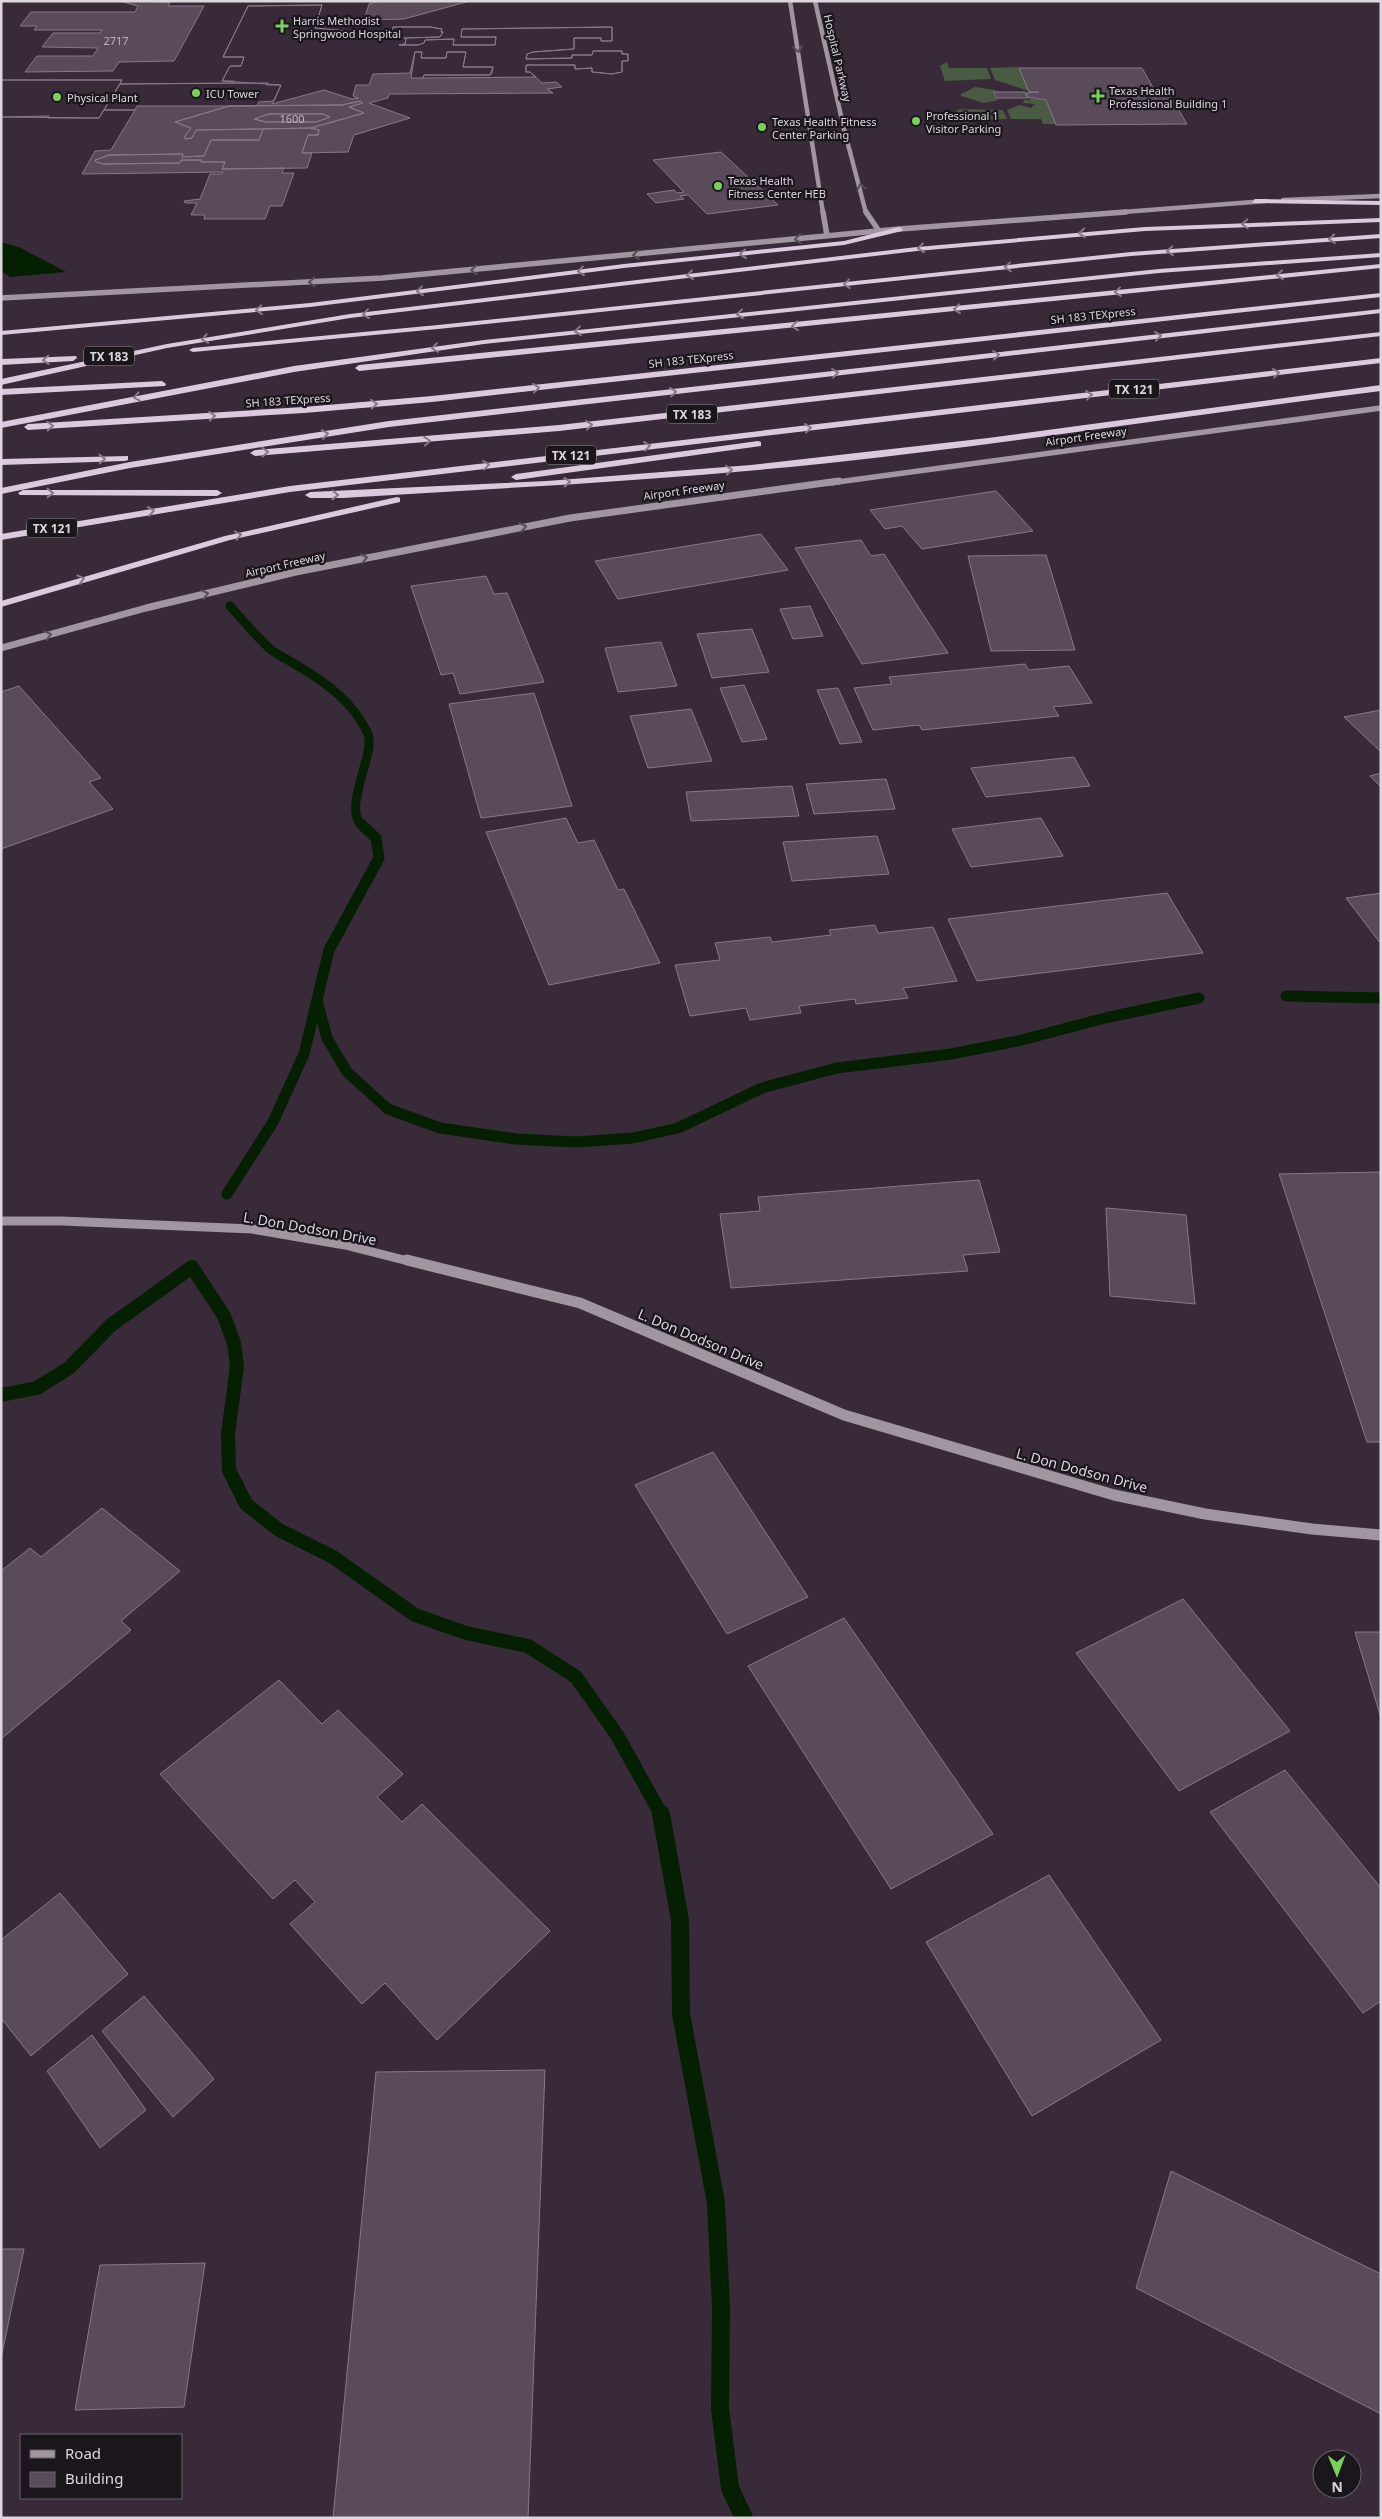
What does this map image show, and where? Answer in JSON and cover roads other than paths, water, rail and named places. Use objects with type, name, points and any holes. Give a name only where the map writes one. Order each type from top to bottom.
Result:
[{"type":"highway","points":[[1255,201],[1381,203]]},
{"type":"highway","points":[[1,382],[91,361],[248,331],[484,300],[1038,237],[1213,226],[1381,220]]},
{"type":"highway","points":[[1,333],[310,305],[624,266],[844,243],[899,229]]},
{"type":"highway","name":"TX 183","points":[[1,362],[310,340],[1131,254],[1381,236]]},
{"type":"highway","points":[[1,426],[92,406],[285,370],[484,342],[1159,271],[1381,255]]},
{"type":"highway","name":"SH 183 TEXpress","points":[[1,392],[174,384],[373,367],[1381,266]]},
{"type":"highway","name":"SH 183 TEXpress","points":[[1,426],[167,420],[432,399],[1381,295]]},
{"type":"highway","points":[[1,492],[130,465],[246,445],[389,424],[1381,311]]},
{"type":"highway","name":"TX 183","points":[[1,462],[297,451],[431,440],[684,415],[1381,334]]},
{"type":"highway","name":"TX 121","points":[[1,537],[310,487],[1381,360]]},
{"type":"highway","points":[[1,492],[343,495],[632,478],[884,453],[1381,388]]},
{"type":"highway","points":[[1,604],[228,538],[346,510],[547,471],[992,414],[1041,400]]},
{"type":"main road","points":[[790,1],[827,236]]},
{"type":"main road","name":"Hospital Parkway","points":[[815,1],[844,129],[867,215],[879,231]]},
{"type":"main road","points":[[1,298],[382,278],[899,229],[1255,201],[1381,196]]},
{"type":"main road","name":"Airport Freeway","points":[[1,648],[146,608],[296,572],[570,518],[1381,408]]},
{"type":"main road","name":"L. Don Dodson Drive","points":[[1,1221],[62,1221],[252,1229],[345,1245],[580,1303],[844,1415],[1114,1495],[1205,1514],[1312,1529],[1381,1535]]},
{"type":"waterway","points":[[230,606],[269,648],[309,673],[339,695],[362,723],[368,734],[369,743],[368,754],[357,794],[357,818],[362,826]]},
{"type":"waterway","points":[[227,1194],[273,1122],[304,1054],[329,950],[379,858],[376,838],[361,824]]},
{"type":"waterway","points":[[1286,996],[1381,998]]},
{"type":"waterway","points":[[317,1001],[327,1038],[347,1072],[388,1109],[440,1128],[516,1139],[577,1142],[633,1138],[678,1128],[762,1088],[837,1068],[951,1054],[1018,1041],[1105,1018],[1199,998]]},
{"type":"waterway","points":[[1,1395],[37,1388],[69,1368],[111,1325],[192,1267],[224,1316],[234,1343],[237,1366],[228,1434],[229,1470],[246,1504],[279,1530],[333,1557],[415,1615],[466,1633],[528,1646],[576,1677],[617,1735],[661,1814]]},
{"type":"waterway","points":[[661,1814],[680,1920],[681,2014],[716,2203],[721,2307],[720,2409],[730,2488],[744,2518]]},
{"type":"place","name":"Harris Methodist Springwood Hospital","points":[[282,26]]},
{"type":"place","name":"ICU Tower","points":[[196,93]]},
{"type":"place","name":"Texas Health Professional Building 1","points":[[1098,96]]},
{"type":"place","name":"Physical Plant","points":[[57,97]]},
{"type":"place","name":"Professional 1 Visitor Parking","points":[[916,121]]},
{"type":"place","name":"Texas Health Fitness Center Parking","points":[[762,127]]},
{"type":"place","name":"Texas Health Fitness Center HEB","points":[[718,186]]}]
